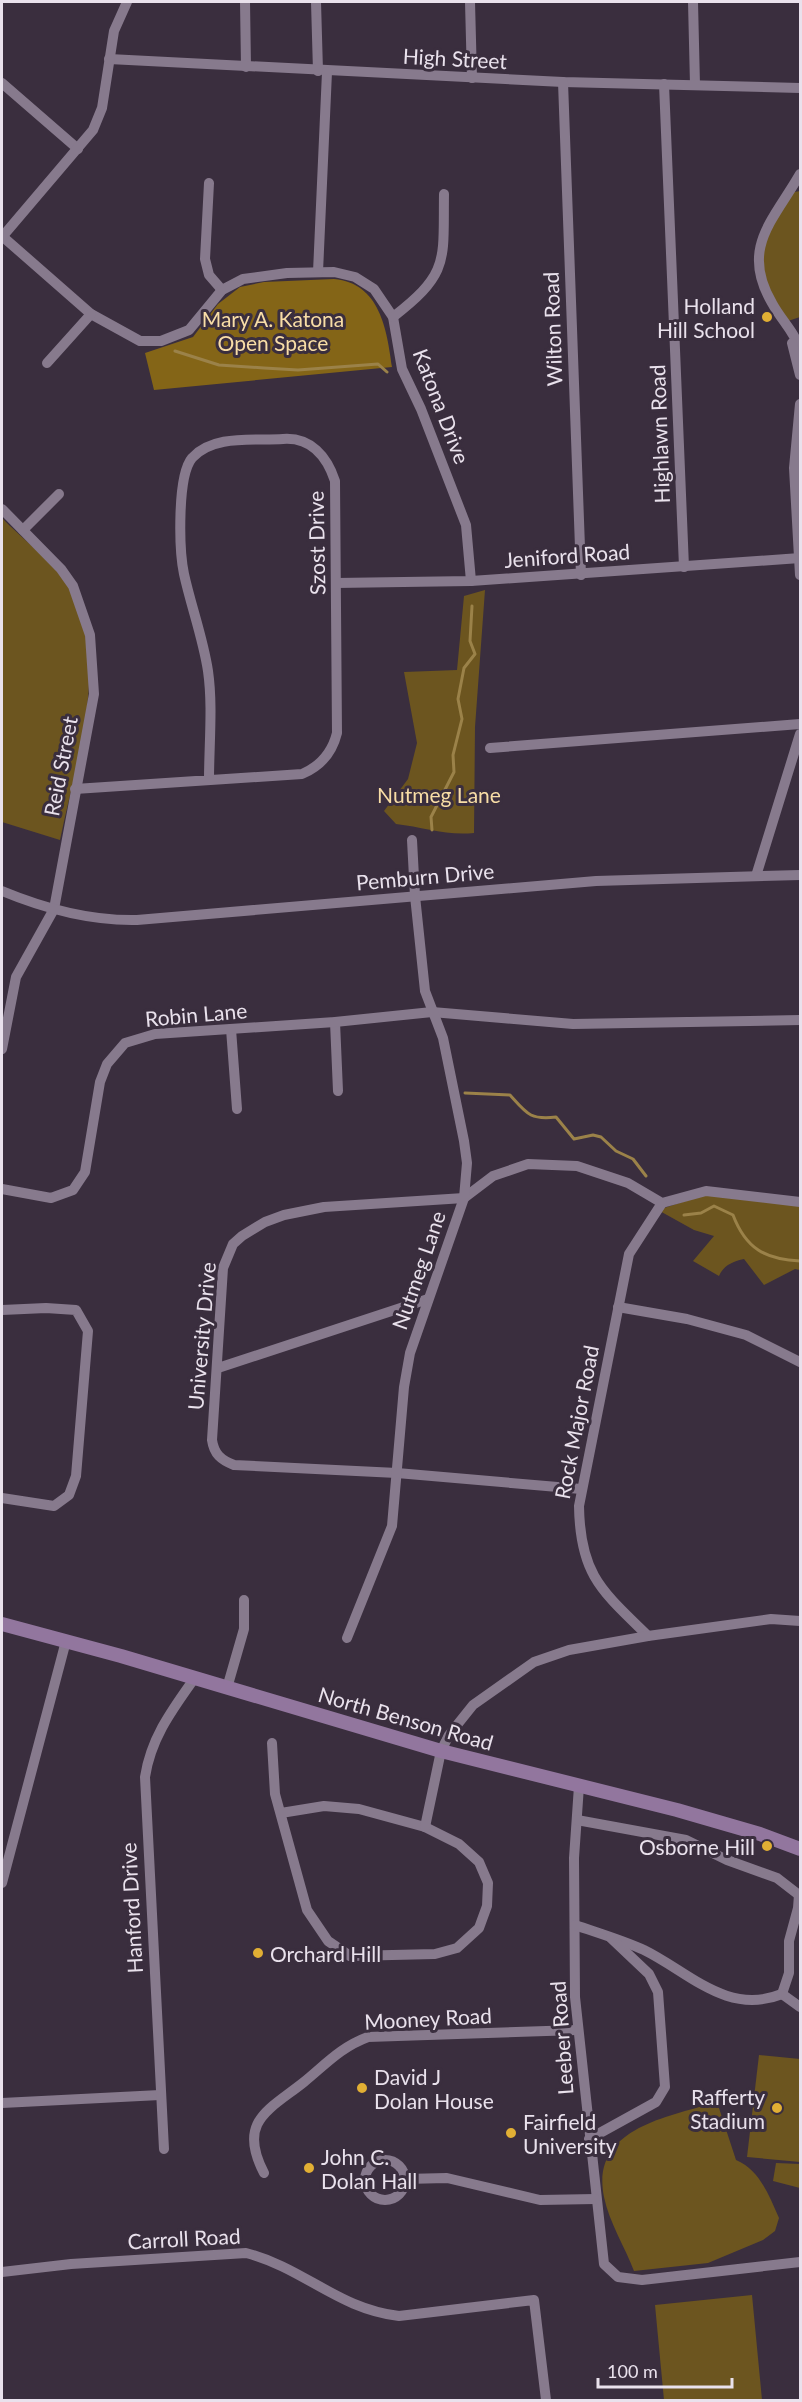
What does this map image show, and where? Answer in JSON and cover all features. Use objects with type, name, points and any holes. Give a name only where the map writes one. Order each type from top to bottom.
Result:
[{"type":"main road","name":"North Benson Road","points":[[2,1624],[441,1751],[728,1824],[801,1849]]},
{"type":"street","points":[[2,236],[93,130],[102,108],[114,31],[127,2]]},
{"type":"street","points":[[245,2],[246,67]]},
{"type":"street","points":[[316,2],[322,72],[318,272]]},
{"type":"street","points":[[470,2],[472,78]]},
{"type":"street","points":[[693,2],[695,85]]},
{"type":"street","name":"High Street","points":[[109,59],[322,72],[563,82],[801,88]]},
{"type":"street","points":[[2,82],[78,149]]},
{"type":"street","name":"Wilton Road","points":[[563,82],[581,575]]},
{"type":"street","name":"Highlawn Road","points":[[664,84],[684,567]]},
{"type":"street","points":[[801,174],[759,244],[758,273],[774,308],[796,336],[801,350]]},
{"type":"street","points":[[209,183],[205,259],[209,275],[222,290]]},
{"type":"street","points":[[393,318],[427,289],[437,273],[443,245],[444,194]]},
{"type":"street","name":"Katona Drive","points":[[2,236],[91,314],[128,336],[140,340],[161,341],[189,330],[222,290],[252,278],[318,272],[345,274],[364,282],[380,296],[393,318],[402,369],[421,409],[466,525],[471,581]]},
{"type":"street","points":[[46,363],[91,314]]},
{"type":"street","points":[[792,333],[790,338],[801,375]]},
{"type":"street","points":[[801,404],[794,468],[801,575]]},
{"type":"street","name":"Szost Drive","points":[[75,789],[303,774],[315,769],[326,758],[337,733],[335,481],[330,465],[321,453],[313,447],[288,439],[217,443],[202,449],[191,459],[184,472],[181,497],[184,570],[208,671],[209,780]]},
{"type":"street","points":[[23,530],[59,494]]},
{"type":"street","name":"Reid Street","points":[[2,509],[70,580],[79,599],[90,635],[94,694],[54,909],[16,977],[2,1048]]},
{"type":"street","name":"Jeniford Road","points":[[336,583],[471,581],[800,558]]},
{"type":"street","points":[[490,748],[801,724]]},
{"type":"street","points":[[756,876],[801,734]]},
{"type":"street","name":"Nutmeg Lane","points":[[346,1638],[392,1526],[408,1364],[428,1299],[464,1198],[467,1163],[443,1038],[425,991],[415,896],[412,840]]},
{"type":"street","name":"Pemburn Drive","points":[[2,891],[42,907],[121,920],[137,920],[596,881],[801,876]]},
{"type":"street","name":"Robin Lane","points":[[2,1189],[51,1198],[66,1194],[78,1184],[85,1172],[102,1073],[113,1055],[125,1043],[155,1034],[335,1022],[432,1012],[573,1024],[801,1020]]},
{"type":"street","points":[[335,1022],[338,1091]]},
{"type":"street","points":[[231,1029],[237,1109]]},
{"type":"street","points":[[464,1198],[503,1171],[517,1166],[550,1163],[577,1166],[618,1179],[662,1203],[706,1191],[801,1202]]},
{"type":"street","name":"University Drive","points":[[397,1473],[234,1465],[217,1455],[212,1440],[223,1268],[228,1253],[242,1236],[265,1222],[313,1208],[464,1198]]},
{"type":"street","name":"Rock Major Road","points":[[648,1636],[602,1590],[589,1570],[580,1537],[579,1506],[629,1254],[662,1203]]},
{"type":"street","points":[[218,1368],[428,1299]]},
{"type":"street","points":[[618,1307],[687,1319],[746,1335],[801,1362]]},
{"type":"street","points":[[2,1310],[46,1308],[76,1310],[88,1331],[76,1476],[69,1496],[54,1506],[2,1498]]},
{"type":"street","points":[[397,1473],[581,1489]]},
{"type":"street","points":[[227,1688],[244,1629],[244,1600]]},
{"type":"street","points":[[425,1827],[441,1751],[448,1735],[473,1705],[534,1662],[569,1650],[648,1636],[771,1619],[801,1620]]},
{"type":"street","points":[[2,1883],[66,1641]]},
{"type":"street","name":"Hanford Drive","points":[[164,2149],[145,1777],[148,1760],[158,1733],[194,1678]]},
{"type":"street","points":[[272,1743],[275,1794],[307,1911],[327,1941],[350,1956],[435,1954],[457,1948],[479,1928],[487,1906],[488,1884],[479,1862],[459,1844],[425,1827],[359,1809],[324,1806],[281,1813]]},
{"type":"street","name":"Leeber Road","points":[[579,1786],[575,1924],[577,2030],[604,2264],[618,2277],[625,2280],[801,2262]]},
{"type":"street","points":[[577,1820],[686,1840],[727,1860],[777,1878],[800,1894],[789,1941],[789,1973],[782,1994]]},
{"type":"street","points":[[575,1924],[642,1949],[688,1978],[722,1995],[759,2001],[782,1994]]},
{"type":"street","points":[[590,2139],[656,2102],[665,2086],[658,1992],[649,1974],[610,1938]]},
{"type":"street","points":[[782,1994],[801,2007]]},
{"type":"street","name":"Mooney Road","points":[[264,2173],[254,2142],[254,2130],[266,2109],[350,2043],[368,2037],[577,2030]]},
{"type":"street","points":[[2,2103],[160,2095]]},
{"type":"street","points":[[405,2179],[447,2178],[540,2200],[596,2199]]},
{"type":"street","name":"Carroll Road","points":[[2,2272],[71,2264],[246,2253],[272,2260],[356,2307],[379,2313],[399,2316],[534,2300],[546,2400]]},
{"type":"green space","points":[[800,191],[800,317],[785,322],[768,297],[759,244],[789,193]]},
{"type":"green space","name":"Mary A. Katona Open Space","points":[[334,279],[349,282],[362,289],[371,299],[384,324],[392,367],[154,390],[145,353],[193,337],[218,304],[240,287],[264,282]]},
{"type":"green space","points":[[2,518],[46,559],[67,583],[81,613],[88,644],[87,710],[60,840],[2,822]]},
{"type":"green space","name":"Nutmeg Lane","points":[[485,590],[475,727],[474,833],[445,832],[396,824],[384,811],[408,779],[417,743],[404,672],[457,670],[464,596]]},
{"type":"green space","points":[[704,1195],[800,1205],[800,1270],[795,1269],[764,1285],[744,1259],[723,1269],[719,1276],[693,1261],[714,1236],[694,1230],[658,1210]]},
{"type":"green space","name":"Rafferty Stadium","points":[[759,2055],[800,2059],[800,2162],[747,2157]]},
{"type":"green space","points":[[717,2102],[736,2160],[758,2177],[779,2218],[775,2231],[763,2240],[708,2263],[634,2271],[613,2225],[604,2197],[603,2174],[609,2155],[621,2141],[637,2129],[656,2120]]},
{"type":"green space","points":[[776,2163],[800,2164],[800,2188],[773,2181]]},
{"type":"green space","points":[[752,2295],[762,2400],[664,2400],[655,2305]]},
{"type":"waterway","points":[[175,351],[219,365],[298,370],[378,364],[387,372]]},
{"type":"waterway","points":[[432,830],[431,817],[454,772],[453,755],[462,719],[458,699],[464,668],[475,654],[470,641],[472,606]]},
{"type":"waterway","points":[[465,1093],[510,1095],[530,1114],[540,1118],[556,1117],[574,1139],[593,1135],[601,1137],[616,1151],[633,1159],[646,1176]]},
{"type":"waterway","points":[[684,1215],[701,1213],[714,1206],[733,1215],[744,1236],[758,1250],[777,1258],[800,1261]]},
{"type":"place","name":"Holland Hill School","points":[[767,317]]},
{"type":"place","name":"Osborne Hill","points":[[767,1846]]},
{"type":"place","name":"Orchard Hill","points":[[258,1953]]},
{"type":"place","name":"David J Dolan House","points":[[362,2088]]},
{"type":"place","name":"Rafferty Stadium","points":[[777,2108]]},
{"type":"place","name":"Fairfield University","points":[[511,2133]]},
{"type":"place","name":"John C. Dolan Hall","points":[[309,2168]]}]
